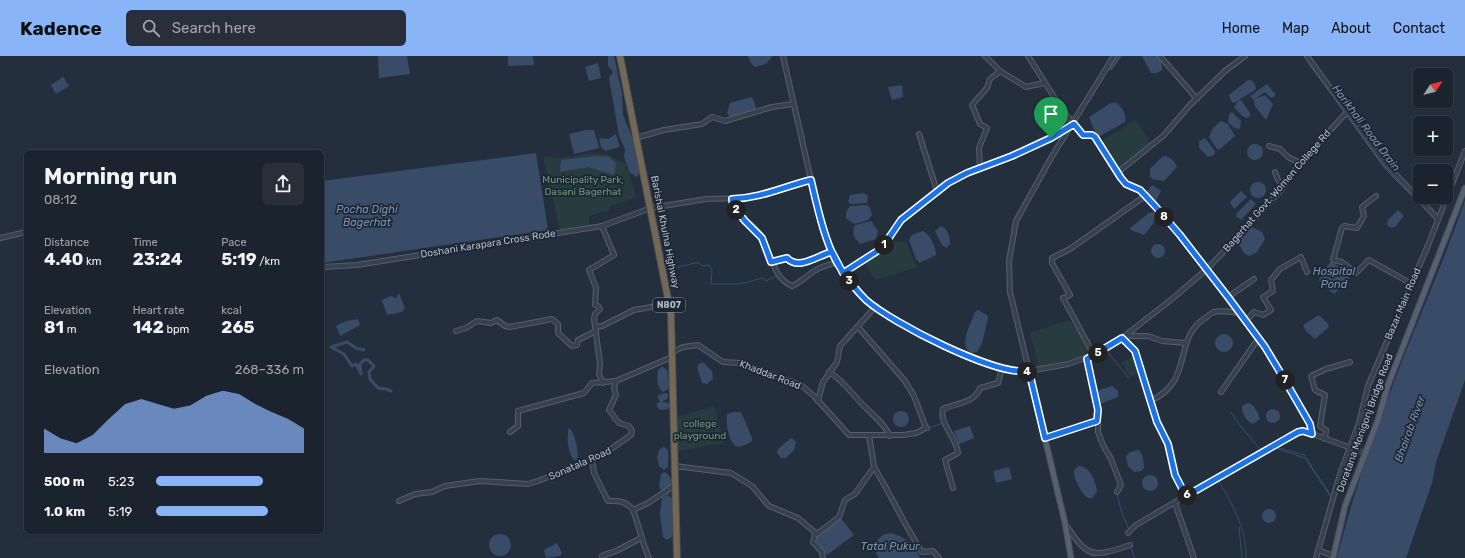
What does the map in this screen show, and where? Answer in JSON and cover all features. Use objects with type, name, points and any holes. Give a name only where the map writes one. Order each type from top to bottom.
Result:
[{"type":"highway","name":"Barishal Khulna Highway","points":[[620,56],[669,304],[672,355],[677,558]]},
{"type":"main road","points":[[811,180],[832,252],[843,273],[866,300],[901,323],[984,363],[1021,372],[1029,371],[1065,523],[1071,558]]},
{"type":"main road","name":"Doratana Monigonj Bridge Road","points":[[1333,557],[1345,506],[1366,453],[1388,385],[1421,297],[1457,212],[1465,188]]},
{"type":"street","points":[[783,56],[811,180]]},
{"type":"street","points":[[986,56],[1000,71],[1026,87],[1044,83]]},
{"type":"street","points":[[1028,56],[1044,83],[1083,135],[1092,135],[1095,137],[1117,173],[1123,180],[1140,190],[1180,235],[1207,269],[1258,339],[1296,399],[1310,424],[1312,434]]},
{"type":"street","points":[[1029,371],[1010,292],[1009,261],[1016,221],[1051,158],[1074,124],[1114,56]]},
{"type":"street","points":[[1160,56],[1198,99]]},
{"type":"street","points":[[1117,173],[1163,136],[1190,105],[1225,72],[1245,56]]},
{"type":"street","points":[[1307,56],[1394,174],[1438,219]]},
{"type":"street","points":[[980,169],[979,148],[987,128],[980,124],[972,104],[987,88],[990,80],[998,72]]},
{"type":"street","points":[[636,138],[664,130],[702,124],[712,117],[725,121],[793,104]]},
{"type":"street","name":"Bagerhat Govt. Women College Rd","points":[[1029,371],[1087,359],[1094,355],[1123,337],[1207,269],[1284,186],[1300,163],[1347,112]]},
{"type":"street","points":[[843,273],[882,248],[901,220],[937,191],[967,173],[1034,146],[1074,124]]},
{"type":"street","points":[[919,134],[937,191]]},
{"type":"street","points":[[1269,146],[1280,149],[1288,157],[1300,163]]},
{"type":"street","name":"Bazar Main Road","points":[[1316,558],[1332,499],[1359,423],[1368,386],[1412,284],[1465,151]]},
{"type":"street","points":[[1275,172],[1278,180],[1284,186]]},
{"type":"street","name":"Doshani Karapara Cross Rode","points":[[324,268],[356,265],[602,226],[651,208],[706,199],[732,199],[768,194],[784,187],[811,180]]},
{"type":"street","points":[[1094,355],[1064,298],[1070,294],[1052,262],[1052,258],[1070,249],[1145,196]]},
{"type":"street","points":[[1376,196],[1362,207],[1364,216],[1356,228],[1344,226],[1342,228],[1333,260],[1342,262],[1356,273],[1369,260],[1412,284]]},
{"type":"street","points":[[732,199],[733,206],[762,238],[771,262],[784,283],[792,286],[808,277],[813,271],[837,262]]},
{"type":"street","points":[[602,226],[614,254],[589,270],[596,288],[596,305],[600,309],[595,314],[595,329],[601,369],[599,374],[603,383]]},
{"type":"street","points":[[0,238],[24,232]]},
{"type":"street","points":[[771,262],[787,258],[793,263],[803,264],[817,256],[832,252]]},
{"type":"street","points":[[1246,321],[1254,312],[1263,315],[1271,310],[1263,297],[1273,291],[1271,280],[1280,269],[1301,257],[1308,272]]},
{"type":"street","points":[[1228,297],[1254,279]]},
{"type":"street","points":[[456,331],[466,328],[477,321],[491,323],[497,320],[505,326],[510,327],[552,319],[558,324],[558,333],[572,346],[577,345],[578,340],[595,329],[634,310],[669,304]]},
{"type":"street","points":[[818,401],[823,382],[836,362],[840,346],[876,306]]},
{"type":"street","points":[[1150,401],[1159,397],[1170,388],[1181,367],[1188,334],[1198,323],[1213,312],[1239,313]]},
{"type":"street","name":"Khaddar Road","points":[[672,355],[683,347],[698,344],[723,362],[740,363],[801,386],[810,392],[849,435],[909,435],[927,428],[914,396],[905,381],[858,327]]},
{"type":"street","points":[[1123,337],[1148,336],[1162,341],[1186,343]]},
{"type":"street","points":[[1123,337],[1135,351],[1147,385],[1150,401],[1157,422],[1168,444],[1175,475],[1186,496]]},
{"type":"street","points":[[1221,392],[1258,339]]},
{"type":"street","points":[[510,432],[518,426],[518,411],[584,393],[592,383],[616,381],[672,355]]},
{"type":"street","points":[[1087,359],[1098,410],[1098,432],[1111,459],[1120,485],[1116,492]]},
{"type":"street","points":[[1325,439],[1326,430],[1320,426],[1325,395],[1315,390],[1311,376],[1326,369],[1350,362]]},
{"type":"street","points":[[953,488],[945,460],[958,453],[957,444],[944,420],[942,414],[943,408],[973,399],[978,394],[980,388],[998,383],[1002,368]]},
{"type":"street","points":[[829,372],[854,394],[877,418],[890,436]]},
{"type":"street","name":"Sonatala Road","points":[[399,501],[414,494],[432,492],[445,486],[480,481],[528,484],[547,479],[575,465],[592,460],[611,451],[631,436],[632,431],[629,426],[619,423],[609,410],[616,395],[614,388],[616,381]]},
{"type":"street","points":[[1045,438],[1097,421]]},
{"type":"street","points":[[1128,533],[1136,525],[1298,432],[1303,431],[1366,453]]},
{"type":"street","points":[[869,435],[874,467],[891,495],[904,525],[922,552],[933,551],[939,558]]},
{"type":"street","points":[[592,460],[594,473],[608,501],[619,500],[628,504],[632,510],[639,524],[649,558]]},
{"type":"street","points":[[675,466],[731,472],[752,486],[768,506],[798,518],[815,534]]},
{"type":"street","points":[[823,558],[822,552],[813,542],[815,534],[839,517],[845,500],[855,494],[874,467]]},
{"type":"street","points":[[632,510],[648,503],[676,485]]},
{"type":"street","points":[[1175,503],[1194,558]]},
{"type":"street","points":[[1065,523],[1085,551],[1091,554],[1098,555],[1130,545]]},
{"type":"street","points":[[602,556],[610,552],[617,551],[623,546],[642,538]]},
{"type":"street","points":[[1318,550],[1333,557]]},
{"type":"green space","points":[[1135,120],[1152,144],[1118,170],[1100,142]]},
{"type":"green space","name":"Municipality Park, Dasani Bagerhat","points":[[592,153],[609,155],[626,164],[636,197],[611,206],[609,210],[589,216],[590,228],[560,230],[543,156],[560,158]]},
{"type":"green space","points":[[891,241],[906,242],[917,267],[876,280],[863,262],[885,248]]},
{"type":"green space","points":[[1069,320],[1081,335],[1090,354],[1039,367],[1030,333]]},
{"type":"green space","points":[[1138,353],[1146,367],[1130,378],[1122,363]]},
{"type":"green space","name":"college playground","points":[[714,406],[724,443],[678,451],[677,417]]},
{"type":"water","points":[[378,56],[407,56],[410,74],[379,78]]},
{"type":"water","points":[[508,56],[533,56],[534,65],[508,66]]},
{"type":"water","points":[[608,56],[614,56],[622,94],[623,115],[634,142],[640,172],[637,177],[630,173],[624,157],[625,149],[619,136],[609,78],[613,72],[608,66]]},
{"type":"water","points":[[748,56],[772,57],[766,64],[755,67],[751,63]]},
{"type":"water","points":[[1142,56],[1158,56],[1162,64],[1162,70],[1157,73],[1151,73]]},
{"type":"water","points":[[598,63],[601,78],[589,81],[585,67]]},
{"type":"water","points":[[63,77],[69,86],[56,94],[51,85]]},
{"type":"water","points":[[1248,80],[1253,81],[1256,88],[1255,90],[1234,103],[1231,101],[1229,95]]},
{"type":"water","points":[[1267,84],[1275,96],[1271,98],[1265,92],[1255,99],[1265,95],[1273,104],[1266,120],[1255,106],[1254,100],[1250,96]]},
{"type":"water","points":[[902,85],[903,97],[892,100],[888,87]]},
{"type":"water","points":[[752,97],[756,111],[731,118],[727,113],[730,103]]},
{"type":"water","points":[[1239,100],[1242,101],[1250,113],[1250,116],[1247,118],[1242,116],[1234,107]]},
{"type":"water","points":[[1111,103],[1117,103],[1122,109],[1125,114],[1125,122],[1100,136],[1094,130],[1089,117]]},
{"type":"water","points":[[1232,112],[1241,121],[1240,129],[1234,128],[1228,122],[1229,114]]},
{"type":"water","points":[[1221,121],[1228,124],[1235,136],[1220,149],[1217,149],[1209,137],[1213,128]]},
{"type":"water","points":[[586,130],[594,130],[599,148],[574,154],[569,134]]},
{"type":"water","points":[[616,134],[620,147],[605,151],[601,147],[599,138],[608,139]]},
{"type":"water","points":[[1205,138],[1215,151],[1214,155],[1208,157],[1199,148],[1199,141]]},
{"type":"water","points":[[1252,144],[1258,144],[1263,149],[1261,158],[1258,160],[1252,160],[1247,155],[1247,149]]},
{"type":"water","name":"Pocha Dighi Bagerhat","points":[[536,153],[548,230],[324,263],[324,181]]},
{"type":"water","points":[[597,156],[609,157],[616,163],[614,175],[588,167],[560,172],[561,160]]},
{"type":"water","points":[[1166,156],[1174,161],[1177,167],[1164,181],[1152,179],[1150,176],[1150,169],[1162,157]]},
{"type":"water","points":[[1258,182],[1264,184],[1266,190],[1264,196],[1258,198],[1252,196],[1250,190],[1252,184]]},
{"type":"water","points":[[1152,185],[1161,191],[1155,203],[1145,194]]},
{"type":"water","points":[[1241,191],[1247,197],[1234,209],[1230,202]]},
{"type":"water","points":[[864,193],[868,196],[867,203],[851,204],[848,202],[850,195]]},
{"type":"water","points":[[1251,199],[1256,204],[1241,220],[1236,216],[1237,213]]},
{"type":"water","name":"Bhairab River","points":[[1465,200],[1465,380],[1436,462],[1432,483],[1406,558],[1337,558],[1356,491],[1378,425]]},
{"type":"water","points":[[867,205],[870,208],[872,215],[868,220],[854,224],[846,218],[846,212],[850,206]]},
{"type":"water","points":[[1398,210],[1403,217],[1395,227],[1391,228],[1387,225],[1388,220]]},
{"type":"water","points":[[1154,212],[1156,215],[1153,224],[1144,235],[1131,230],[1130,228],[1149,213]]},
{"type":"water","points":[[871,221],[878,231],[876,239],[860,244],[854,235],[853,230],[855,225]]},
{"type":"water","points":[[941,226],[947,231],[949,236],[950,244],[946,248],[942,245],[935,231]]},
{"type":"water","points":[[1252,227],[1262,232],[1265,239],[1257,252],[1249,256],[1244,253],[1238,243],[1246,231]]},
{"type":"water","points":[[923,231],[932,241],[936,255],[920,263],[916,259],[909,240],[912,235]]},
{"type":"water","points":[[1155,244],[1161,244],[1165,248],[1165,254],[1161,258],[1155,258],[1151,254],[1151,248]]},
{"type":"water","name":"Hospital Pond","points":[[1331,262],[1349,273],[1349,279],[1334,294],[1319,280]]},
{"type":"water","points":[[399,293],[405,308],[402,312],[387,315],[382,300],[391,296],[396,298]]},
{"type":"water","points":[[978,310],[987,315],[988,318],[982,343],[977,352],[971,353],[967,349],[965,340],[975,312]]},
{"type":"water","points":[[1319,315],[1329,327],[1315,339],[1306,331],[1303,325]]},
{"type":"water","points":[[358,319],[360,325],[340,336],[336,326],[346,321]]},
{"type":"water","points":[[1224,334],[1230,337],[1233,343],[1230,349],[1224,352],[1218,349],[1215,343],[1218,337]]},
{"type":"water","points":[[700,363],[704,363],[712,371],[713,379],[707,384],[702,383],[697,367]]},
{"type":"water","points":[[662,366],[667,370],[670,388],[663,392],[659,388],[657,379],[658,370]]},
{"type":"water","points":[[1112,386],[1118,391],[1118,397],[1100,404],[1097,400],[1096,394],[1099,390]]},
{"type":"water","points":[[665,393],[668,394],[668,398],[662,402],[669,403],[670,405],[668,409],[660,410],[657,407],[657,403],[660,402],[657,396]]},
{"type":"water","points":[[1248,403],[1253,405],[1256,409],[1260,419],[1253,424],[1246,419],[1243,412],[1242,406]]},
{"type":"water","points":[[1270,409],[1276,409],[1280,413],[1280,419],[1276,423],[1270,423],[1266,419],[1266,413]]},
{"type":"water","points":[[901,411],[908,416],[909,419],[904,426],[901,427],[894,422],[893,419],[898,412]]},
{"type":"water","points":[[740,412],[742,414],[752,438],[752,441],[742,446],[735,446],[728,431],[727,414]]},
{"type":"water","points":[[970,426],[974,438],[959,444],[954,431]]},
{"type":"water","points":[[569,428],[573,434],[576,444],[576,461],[573,459],[569,451]]},
{"type":"water","points":[[791,438],[796,442],[794,450],[786,458],[781,458],[777,453],[778,449]]},
{"type":"water","points":[[664,447],[668,450],[668,467],[664,470],[659,466],[657,457],[660,449]]},
{"type":"water","points":[[1139,450],[1143,457],[1144,468],[1141,471],[1134,472],[1128,466],[1126,457],[1130,452]]},
{"type":"water","points":[[1079,466],[1086,469],[1094,479],[1097,492],[1092,498],[1085,496],[1076,481],[1074,470]]},
{"type":"water","points":[[1009,467],[1012,479],[996,483],[993,471]]},
{"type":"water","points":[[665,472],[670,477],[672,484],[671,490],[667,495],[662,493],[659,486],[661,474]]},
{"type":"water","points":[[1150,475],[1156,477],[1158,483],[1156,489],[1150,491],[1144,489],[1142,483],[1144,477]]},
{"type":"water","points":[[668,495],[673,500],[672,537],[667,540],[663,537],[660,514],[662,497]]},
{"type":"water","points":[[1266,509],[1272,509],[1276,513],[1276,519],[1272,523],[1266,523],[1262,519],[1262,513]]},
{"type":"water","points":[[840,517],[854,535],[827,555],[814,537]]},
{"type":"water","name":"Tatal Pukur","points":[[890,533],[899,536],[913,545],[920,558],[879,558],[876,553],[876,541],[883,535]]},
{"type":"water","points":[[500,534],[508,537],[511,545],[508,553],[500,556],[492,553],[489,545],[492,537]]},
{"type":"water","points":[[557,543],[562,553],[560,556],[546,558],[544,550]]},
{"type":"waterway","points":[[1111,69],[1120,56]]},
{"type":"waterway","name":"Harikhali Road Drain","points":[[1308,63],[1342,108]]},
{"type":"waterway","name":"Harikhali Road Drain","points":[[1349,108],[1390,166]]},
{"type":"waterway","name":"Harikhali Road Drain","points":[[1352,122],[1386,170],[1433,217]]},
{"type":"waterway","name":"Harikhali Road Drain","points":[[1409,186],[1413,190]]},
{"type":"waterway","name":"Harikhali Road Drain","points":[[1428,204],[1437,214]]},
{"type":"waterway","points":[[1247,224],[1251,219]]},
{"type":"waterway","points":[[743,220],[748,225]]},
{"type":"waterway","points":[[665,270],[695,263],[699,263],[702,266],[709,265],[712,270],[711,284],[740,284],[763,278],[766,281],[778,275]]},
{"type":"waterway","points":[[364,350],[356,348],[347,342],[331,347],[344,354],[352,366],[356,364],[361,374],[360,364],[364,360],[368,360],[374,366],[369,372],[370,379],[378,388],[391,391]]},
{"type":"waterway","points":[[1106,350],[1129,378]]},
{"type":"waterway","points":[[1231,412],[1241,427],[1263,452]]},
{"type":"waterway","points":[[929,428],[943,423]]},
{"type":"waterway","points":[[1276,447],[1304,455],[1332,497]]},
{"type":"waterway","points":[[1275,448],[1305,458],[1332,499]]},
{"type":"waterway","points":[[1217,479],[1238,517],[1246,547],[1246,558]]},
{"type":"waterway","points":[[488,480],[507,481]]},
{"type":"waterway","points":[[1117,494],[1121,510],[1129,530]]},
{"type":"waterway","points":[[1239,527],[1242,558]]},
{"type":"waterway","points":[[1130,546],[1135,558]]},
{"type":"waterway","points":[[1085,551],[1093,556],[1099,555]]},
{"type":"route","points":[[1051,138],[1012,156],[967,173],[948,183],[901,220],[882,248],[879,250],[868,257],[843,273],[840,268],[832,252],[817,256],[803,264],[793,263],[787,258],[771,262],[768,250],[764,245],[762,238],[733,206],[732,199],[748,198],[768,194],[784,187],[811,180],[818,210],[832,252],[836,260],[840,268],[850,282],[866,300],[901,323],[984,363],[1021,372],[1029,371],[1045,438],[1097,421],[1098,410],[1087,359],[1122,338],[1135,351],[1147,385],[1151,406],[1161,433],[1168,444],[1175,475],[1186,496],[1298,432],[1303,431],[1312,434],[1310,424],[1265,347],[1180,235],[1140,190],[1126,184],[1121,178],[1110,163],[1095,137],[1092,135],[1083,135],[1074,124],[1051,138]]}]
